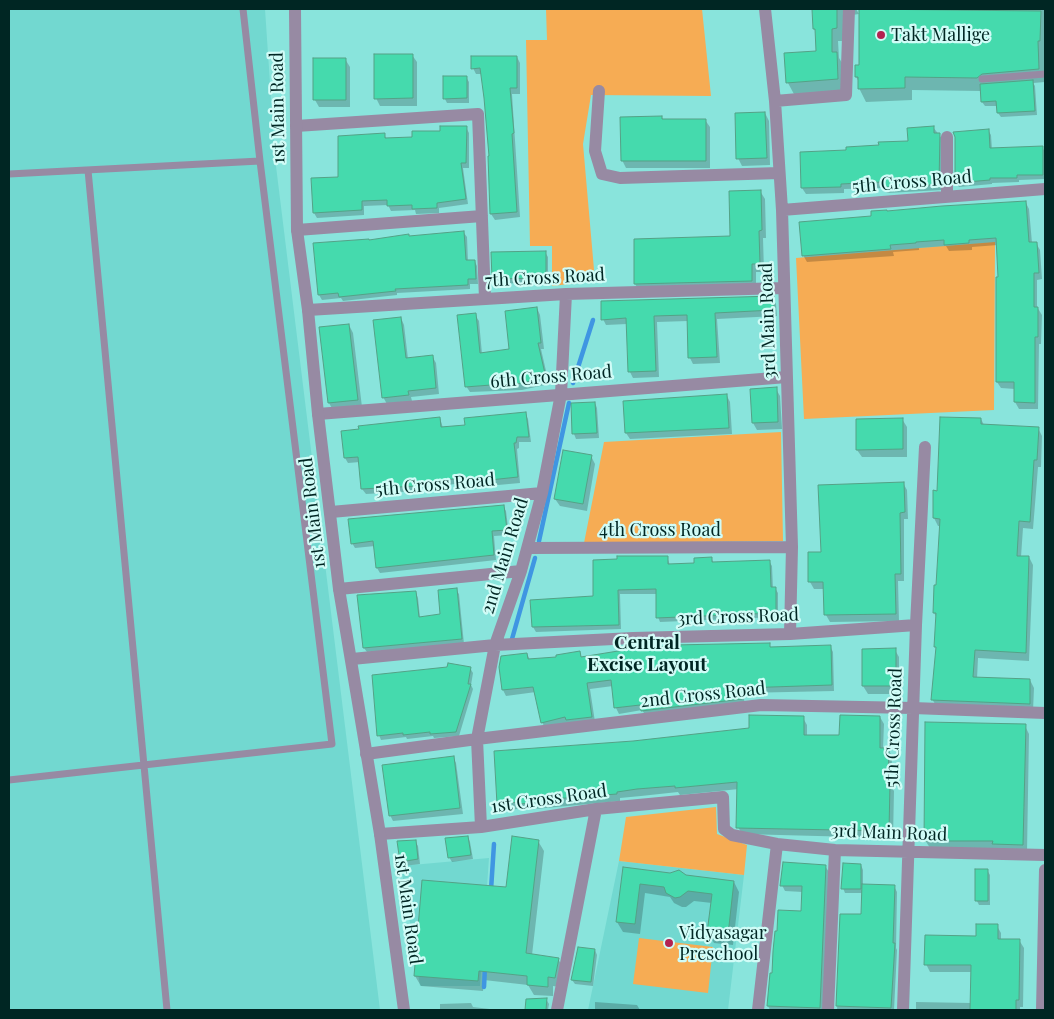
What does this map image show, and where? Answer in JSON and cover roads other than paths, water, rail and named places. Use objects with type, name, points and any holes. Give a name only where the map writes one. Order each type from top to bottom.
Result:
[{"type":"street","name":"1st Main Road","points":[[295,9],[297,230],[308,310],[318,414],[339,589],[380,834],[404,1010]]},
{"type":"street","name":"3rd Main Road","points":[[765,9],[775,101],[782,210],[792,548],[790,634]]},
{"type":"street","points":[[775,101],[846,95],[849,9]]},
{"type":"street","points":[[599,91],[595,151],[602,174],[620,178],[779,173]]},
{"type":"street","points":[[296,126],[478,114],[485,299]]},
{"type":"street","points":[[947,137],[947,197]]},
{"type":"street","name":"5th Cross Road","points":[[782,210],[1045,189]]},
{"type":"street","points":[[297,230],[482,216]]},
{"type":"street","name":"7th Cross Road","points":[[308,310],[566,294],[784,288]]},
{"type":"street","name":"2nd Main Road","points":[[481,827],[476,739],[495,645],[521,571],[542,493],[561,394],[566,294]]},
{"type":"street","name":"6th Cross Road","points":[[318,414],[787,377]]},
{"type":"street","name":"5th Cross Road","points":[[903,1010],[907,852],[925,447]]},
{"type":"street","name":"5th Cross Road","points":[[331,512],[542,493]]},
{"type":"street","name":"4th Cross Road","points":[[528,548],[792,548]]},
{"type":"street","points":[[339,589],[521,571]]},
{"type":"street","name":"3rd Cross Road","points":[[352,659],[495,645],[633,638],[790,634],[916,625]]},
{"type":"street","name":"2nd Cross Road","points":[[366,754],[761,705],[1045,713]]},
{"type":"street","name":"1st Cross Road","points":[[380,834],[481,827],[596,810],[724,797],[724,829],[732,836]]},
{"type":"street","points":[[557,1010],[596,810]]},
{"type":"street","name":"3rd Main Road","points":[[732,836],[776,844],[835,850],[1045,856]]},
{"type":"street","points":[[758,1010],[776,844]]},
{"type":"street","points":[[828,1010],[835,850]]},
{"type":"street","points":[[1042,1010],[1045,870]]},
{"type":"lane","points":[[9,780],[332,744],[243,9]]},
{"type":"lane","points":[[982,79],[1045,74]]},
{"type":"lane","points":[[9,174],[260,161]]},
{"type":"lane","points":[[88,170],[167,1010]]},
{"type":"waterway","points":[[573,383],[593,320]]},
{"type":"waterway","points":[[539,541],[569,403]]},
{"type":"waterway","points":[[512,639],[535,558]]},
{"type":"waterway","points":[[491,890],[494,844]]},
{"type":"waterway","points":[[484,987],[485,967]]},
{"type":"place","name":"Takt Mallige","points":[[881,35]]},
{"type":"place","name":"Vidyasagar Preschool","points":[[669,943]]},
{"type":"district","name":"Central Excise Layout","points":[[647,654]]}]
